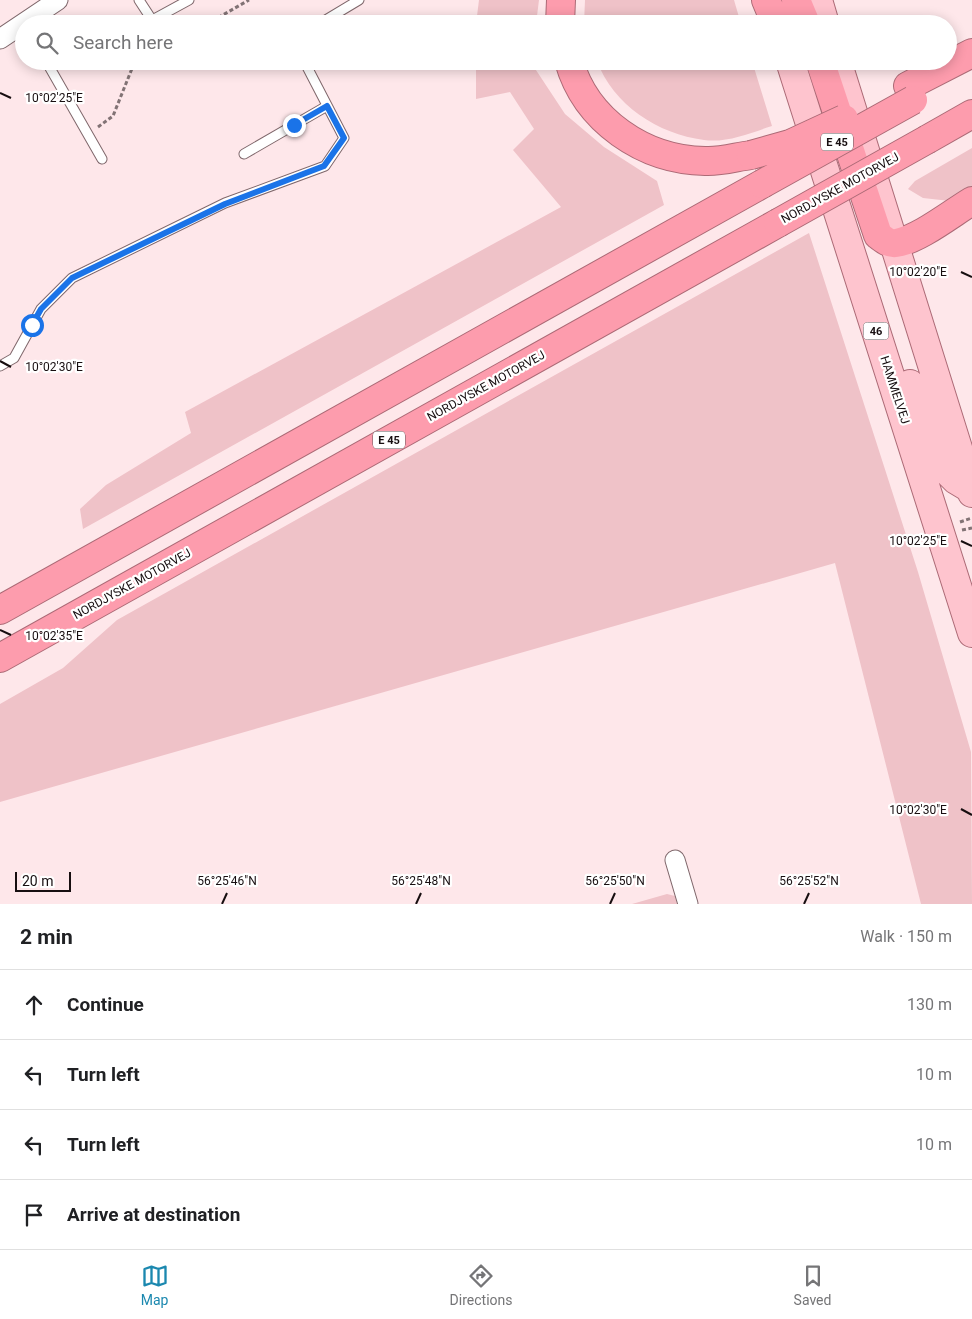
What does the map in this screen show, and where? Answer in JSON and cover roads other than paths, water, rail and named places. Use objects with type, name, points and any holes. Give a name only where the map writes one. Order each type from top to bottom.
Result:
[{"type":"highway","points":[[560,15],[561,0]]},
{"type":"highway","points":[[766,0],[773,15]]},
{"type":"highway","points":[[796,0],[802,15]]},
{"type":"highway","points":[[957,63],[972,53]]},
{"type":"highway","name":"E 45","points":[[0,610],[762,184],[910,93],[972,67]]},
{"type":"highway","points":[[572,70],[588,100],[609,125],[636,144],[666,157],[706,162],[751,155],[790,144],[910,93],[946,70]]},
{"type":"highway","points":[[823,70],[878,235],[886,242],[895,244],[925,231],[972,201]]},
{"type":"highway","name":"NORDJYSKE MOTORVEJ","points":[[0,658],[972,114]]},
{"type":"main road","points":[[773,0],[776,15]]},
{"type":"main road","points":[[818,0],[822,15]]},
{"type":"main road","name":"HAMMELVEJ","points":[[793,70],[972,633]]},
{"type":"main road","points":[[840,70],[895,244],[966,483]]},
{"type":"main road","points":[[842,224],[944,468],[966,483]]},
{"type":"main road","points":[[940,528],[942,509],[966,483]]},
{"type":"street","points":[[35,15],[52,2]]},
{"type":"street","points":[[0,39],[15,30]]},
{"type":"street","points":[[675,860],[688,904]]},
{"type":"lane","points":[[139,0],[145,15]]},
{"type":"lane","points":[[161,15],[190,0]]},
{"type":"lane","points":[[334,15],[359,0]]},
{"type":"lane","points":[[51,70],[102,159]]},
{"type":"lane","points":[[0,366],[14,358],[41,309],[72,278],[225,204],[324,166],[344,138],[309,70]]},
{"type":"lane","points":[[244,154],[327,106]]}]
